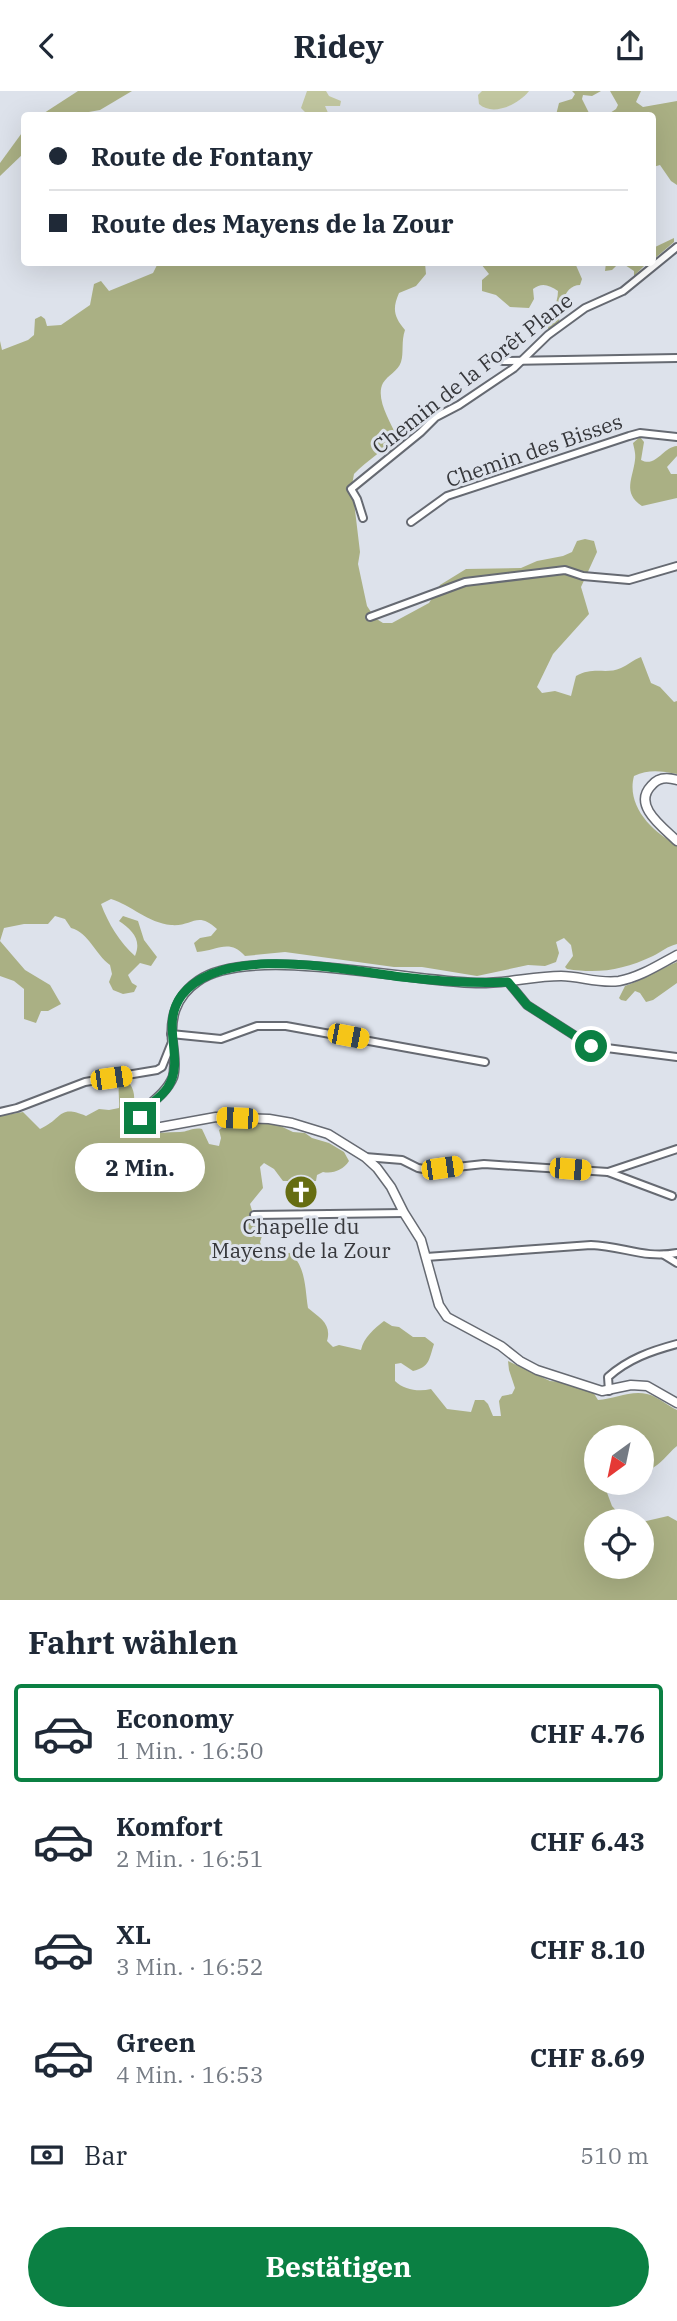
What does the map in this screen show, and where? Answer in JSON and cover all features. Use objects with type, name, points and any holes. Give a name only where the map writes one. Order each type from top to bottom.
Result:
[{"type":"street","name":"Chemin de la Forêt Plane","points":[[656,264],[677,247]]},
{"type":"street","name":"Chemin de la Forêt Plane","points":[[363,518],[351,489],[436,417],[459,405],[524,361],[538,343],[576,314],[592,303],[616,296],[654,266]]},
{"type":"street","points":[[491,357],[503,361],[677,358]]},
{"type":"street","name":"Chemin des Bisses","points":[[411,522],[447,496],[629,436],[640,433],[677,437]]},
{"type":"street","points":[[370,617],[465,582],[565,570],[583,576],[629,580],[677,566]]},
{"type":"street","points":[[677,780],[658,780],[649,788],[645,800],[650,814],[677,841]]},
{"type":"street","points":[[677,955],[642,973],[606,982],[562,976],[469,983],[284,965],[240,967],[204,977],[183,994],[175,1007],[172,1038],[174,1076],[167,1089],[141,1112],[140,1118],[144,1126],[150,1129],[216,1117],[269,1119],[328,1134],[365,1157],[391,1187],[418,1234],[439,1305],[447,1317],[504,1348],[532,1369],[608,1391],[627,1386],[647,1386],[677,1403]]},
{"type":"street","points":[[508,982],[527,1005],[591,1046],[677,1057]]},
{"type":"street","points":[[172,1038],[221,1039],[257,1026],[286,1026],[485,1062]]},
{"type":"street","points":[[0,1112],[26,1105],[86,1081],[157,1070],[162,1067],[172,1038]]},
{"type":"street","points":[[608,1173],[677,1149]]},
{"type":"street","points":[[365,1157],[402,1160],[429,1170],[484,1164],[608,1173],[672,1196]]},
{"type":"street","points":[[254,1215],[404,1213]]},
{"type":"street","points":[[426,1257],[591,1245],[646,1255],[677,1253]]},
{"type":"street","points":[[664,1255],[677,1263]]},
{"type":"street","points":[[592,1388],[625,1363],[677,1344]]},
{"type":"street","points":[[608,1377],[608,1391]]},
{"type":"green space","points":[[78,91],[132,91],[100,110],[46,112]]},
{"type":"green space","points":[[307,91],[326,91],[329,96],[341,101],[340,106],[325,106],[328,112],[305,112],[301,108]]},
{"type":"green space","points":[[482,91],[529,91],[512,104],[491,109],[479,104],[478,95]]},
{"type":"green space","points":[[572,91],[601,91],[592,96],[583,95],[582,99],[588,112],[557,112],[559,103],[572,99],[575,94]]},
{"type":"green space","points":[[610,91],[641,91],[636,102],[643,107],[677,101],[677,185],[660,165],[656,166],[656,112],[612,112],[618,105]]},
{"type":"green space","points":[[21,134],[21,156],[0,176],[0,163]]},
{"type":"green space","points":[[674,238],[674,242],[656,257],[656,247]]},
{"type":"green space","points":[[156,266],[425,266],[426,274],[416,286],[399,293],[395,308],[398,321],[405,330],[402,358],[400,365],[383,383],[381,395],[384,409],[396,435],[354,474],[352,485],[360,552],[358,564],[367,606],[375,618],[383,623],[392,623],[429,603],[440,585],[466,569],[521,568],[572,552],[577,541],[594,541],[597,552],[581,587],[589,614],[553,654],[537,687],[542,693],[555,691],[571,696],[576,676],[615,670],[641,657],[651,683],[660,687],[674,702],[677,701],[677,774],[645,772],[634,776],[633,787],[637,808],[643,817],[659,833],[677,845],[677,944],[631,965],[590,971],[565,967],[573,956],[571,945],[564,938],[556,942],[559,953],[556,962],[477,976],[422,967],[394,967],[285,952],[245,956],[228,947],[197,952],[194,943],[200,938],[211,936],[217,929],[210,923],[199,920],[178,925],[163,924],[111,899],[101,904],[124,945],[135,956],[136,940],[132,932],[119,921],[123,916],[138,921],[144,940],[157,957],[151,966],[140,963],[128,975],[137,986],[134,992],[123,994],[113,990],[109,982],[112,974],[110,965],[83,934],[71,928],[65,919],[55,916],[48,924],[24,924],[4,928],[0,941],[0,341],[2,350],[28,340],[34,335],[35,319],[41,316],[47,326],[61,325],[90,305],[94,284],[101,281],[109,291],[153,273]]},
{"type":"green space","points":[[483,266],[576,266],[582,279],[580,285],[574,286],[565,295],[559,328],[553,332],[548,329],[558,291],[549,286],[539,286],[533,289],[534,299],[529,308],[510,307],[496,295],[482,291],[482,280],[489,274]]},
{"type":"green space","points":[[606,266],[616,266],[612,270],[605,271]]},
{"type":"green space","points":[[626,266],[644,266],[634,276],[634,271]]},
{"type":"green space","points":[[640,437],[644,442],[641,460],[646,462],[677,446],[677,456],[667,467],[671,474],[677,474],[677,498],[642,506],[632,496],[630,485],[635,458],[633,443]]},
{"type":"green space","points":[[0,941],[25,970],[50,985],[61,1004],[48,1011],[41,1011],[36,1023],[24,1019],[24,989],[14,981],[0,976]]},
{"type":"green space","points":[[677,962],[677,983],[653,1000],[646,1002],[640,993],[635,991],[626,1001],[619,998],[625,986]]},
{"type":"green space","points":[[120,1082],[130,1084],[133,1091],[134,1103],[130,1120],[134,1133],[202,1129],[209,1144],[219,1146],[219,1130],[223,1127],[272,1122],[293,1132],[305,1133],[329,1143],[344,1152],[349,1161],[347,1164],[338,1171],[317,1175],[316,1181],[283,1181],[274,1169],[264,1163],[260,1167],[263,1188],[250,1204],[254,1217],[265,1227],[260,1242],[263,1250],[273,1254],[290,1253],[299,1264],[308,1308],[321,1318],[328,1330],[327,1341],[333,1347],[339,1345],[361,1350],[367,1337],[384,1321],[413,1337],[425,1337],[434,1344],[428,1362],[413,1371],[401,1363],[395,1364],[395,1381],[412,1389],[431,1389],[447,1409],[471,1412],[475,1400],[484,1400],[493,1416],[501,1416],[499,1401],[502,1396],[512,1394],[515,1388],[508,1361],[550,1381],[593,1392],[598,1400],[641,1393],[655,1397],[677,1410],[677,1446],[654,1467],[654,1425],[584,1425],[584,1495],[608,1495],[615,1509],[584,1509],[584,1579],[654,1579],[654,1519],[668,1516],[677,1521],[677,1600],[0,1600],[0,1116],[23,1112],[40,1129],[65,1112],[86,1116],[99,1109],[119,1108]]},
{"type":"place","name":"Chapelle du Mayens de la Zour","points":[[301,1192]]},
{"type":"route","points":[[140,1118],[141,1112],[167,1089],[174,1076],[172,1023],[180,998],[204,977],[240,967],[284,965],[469,983],[508,982],[527,1005],[591,1046]]}]
